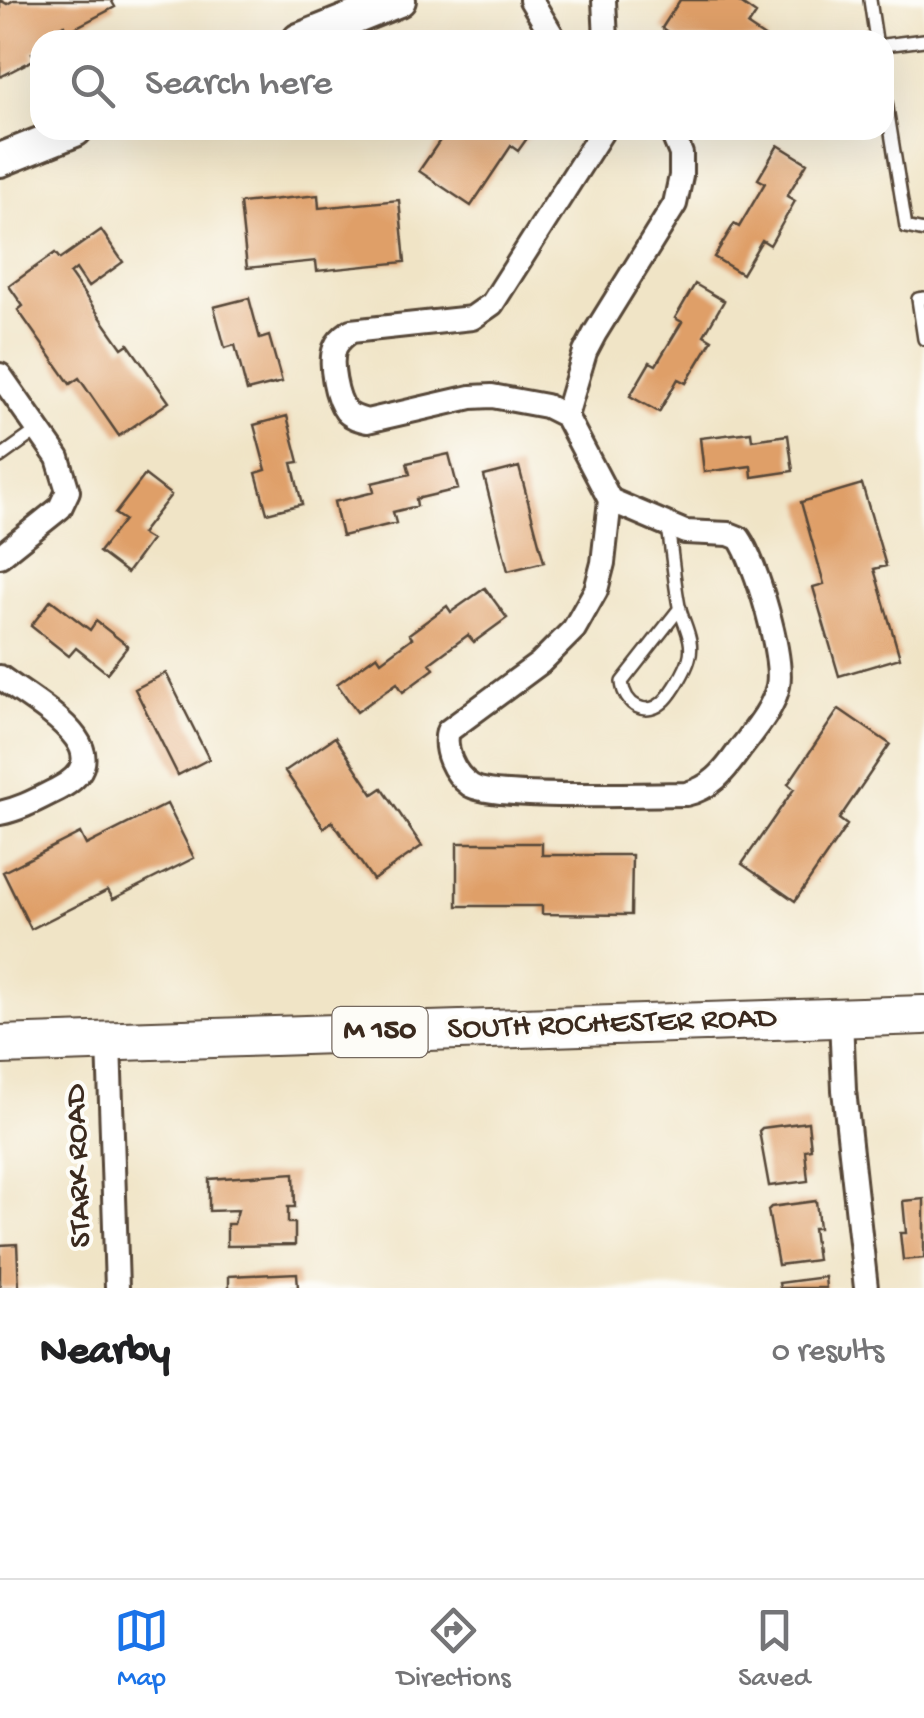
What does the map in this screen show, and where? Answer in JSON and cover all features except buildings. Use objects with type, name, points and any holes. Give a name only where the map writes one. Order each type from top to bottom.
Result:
[{"type":"main road","name":"SOUTH ROCHESTER ROAD","points":[[0,1045],[924,1015]]},
{"type":"street","points":[[325,30],[399,0]]},
{"type":"street","points":[[531,0],[548,30]]},
{"type":"street","points":[[604,0],[606,30]]},
{"type":"street","points":[[0,160],[50,140]]},
{"type":"street","points":[[597,140],[483,313],[472,318],[367,327],[351,331],[334,350],[340,398],[346,411],[356,419],[367,421],[492,396],[546,406],[566,416],[610,500],[596,590],[574,629],[540,663],[448,730],[448,756],[470,785],[483,791],[520,793],[686,794],[712,783],[774,698],[780,670],[778,654],[753,568],[739,538],[668,527],[610,500]]},
{"type":"street","points":[[566,416],[594,333],[675,204],[682,176],[681,154],[675,140]]},
{"type":"street","points":[[0,556],[60,508],[68,491],[58,458],[2,380]]},
{"type":"street","points":[[0,677],[72,732],[83,744],[86,757],[71,782],[22,808],[0,813]]},
{"type":"street","points":[[840,1018],[866,1288]]},
{"type":"street","name":"STARK ROAD","points":[[109,1042],[117,1288]]},
{"type":"lane","points":[[870,0],[874,30]]},
{"type":"lane","points":[[894,44],[924,40]]},
{"type":"lane","points":[[892,140],[906,227],[924,231]]},
{"type":"lane","points":[[924,298],[918,299],[924,340]]},
{"type":"lane","points":[[0,457],[39,429]]},
{"type":"lane","points":[[668,527],[680,608],[690,639],[690,659],[665,701],[651,708],[633,706],[623,696],[622,682],[680,608]]}]
